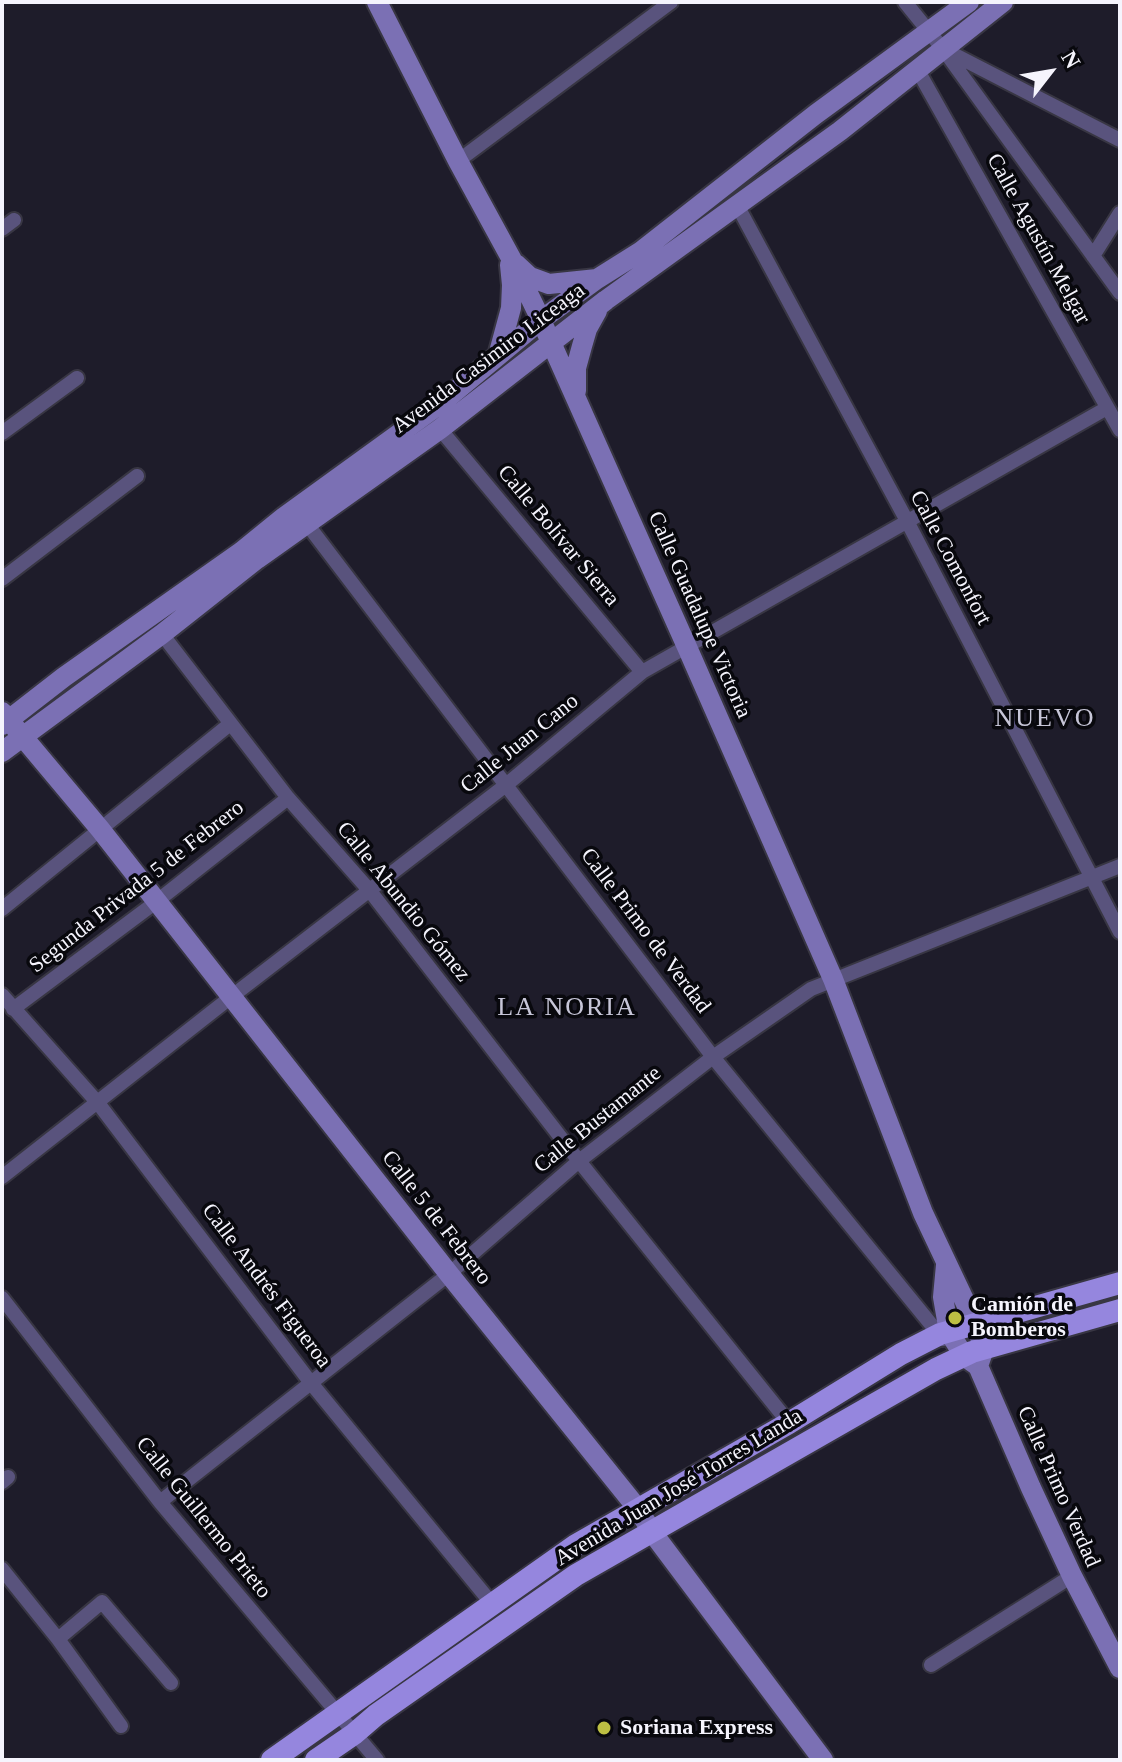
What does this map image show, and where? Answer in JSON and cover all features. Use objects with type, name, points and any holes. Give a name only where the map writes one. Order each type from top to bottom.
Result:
[{"type":"main road","name":"Avenida Juan José Torres Landa","points":[[272,1760],[576,1545],[789,1423],[901,1354],[945,1333],[1120,1283]]},
{"type":"main road","name":"Avenida Juan José Torres Landa","points":[[316,1760],[576,1575],[925,1375],[1120,1310]]},
{"type":"street","points":[[458,161],[671,2]]},
{"type":"street","points":[[905,2],[943,49],[1120,293]]},
{"type":"street","name":"Avenida Casimiro Liceaga","points":[[4,719],[241,552],[284,517],[440,404],[541,320],[640,252],[816,114],[969,2]]},
{"type":"street","name":"Avenida Casimiro Liceaga","points":[[2,752],[162,634],[257,559],[440,429],[606,300],[840,131],[1003,2]]},
{"type":"street","name":"Calle Guadalupe Victoria","points":[[383,5],[458,161],[541,320],[833,979],[923,1213],[976,1325],[970,1358]]},
{"type":"street","points":[[943,49],[1120,140]]},
{"type":"street","name":"Calle Agustín Melgar","points":[[917,69],[1120,430]]},
{"type":"street","name":"Calle Comonfort","points":[[737,205],[907,521],[1120,932]]},
{"type":"street","points":[[1093,256],[1120,213]]},
{"type":"street","points":[[510,257],[530,277],[549,284],[597,279]]},
{"type":"street","points":[[498,356],[511,308],[510,257]]},
{"type":"street","points":[[576,399],[576,368],[582,346],[594,314],[606,300]]},
{"type":"street","points":[[2,433],[77,378]]},
{"type":"street","name":"Calle Juan Cano","points":[[2,1177],[506,785],[642,672],[1107,408]]},
{"type":"street","name":"Calle Bolívar Sierra","points":[[440,429],[642,672]]},
{"type":"street","points":[[2,579],[137,476]]},
{"type":"street","name":"Calle Primo de Verdad","points":[[307,524],[713,1057],[919,1312],[945,1333]]},
{"type":"street","name":"Calle Abundio Gómez","points":[[162,634],[288,798],[370,891],[579,1161],[789,1423]]},
{"type":"street","name":"Calle 5 de Febrero","points":[[4,719],[100,829],[449,1274],[638,1509],[823,1760]]},
{"type":"street","points":[[2,909],[230,724]]},
{"type":"street","name":"Segunda Privada 5 de Febrero","points":[[13,1009],[288,798]]},
{"type":"street","name":"Calle Bustamante","points":[[160,1502],[449,1274],[579,1161],[713,1057],[811,989],[1120,866]]},
{"type":"street","name":"Calle Andrés Figueroa","points":[[2,995],[98,1103],[311,1383],[493,1605]]},
{"type":"street","name":"Calle Guadalupe Victoria","points":[[946,1263],[943,1297],[945,1333],[970,1358]]},
{"type":"street","name":"Calle Guillermo Prieto","points":[[2,1298],[160,1502],[377,1760]]},
{"type":"street","name":"Calle Primo Verdad","points":[[970,1358],[1072,1576],[1120,1668]]},
{"type":"street","points":[[2,1569],[121,1726]]},
{"type":"street","points":[[931,1665],[1072,1576]]},
{"type":"street","points":[[58,1639],[102,1602],[171,1683]]},
{"type":"place","name":"Camión de Bomberos","points":[[955,1318]]},
{"type":"place","name":"Soriana Express","points":[[604,1728]]},
{"type":"district","name":"NUEVO","points":[[1045,719]]},
{"type":"district","name":"LA NORIA","points":[[567,1008]]}]
